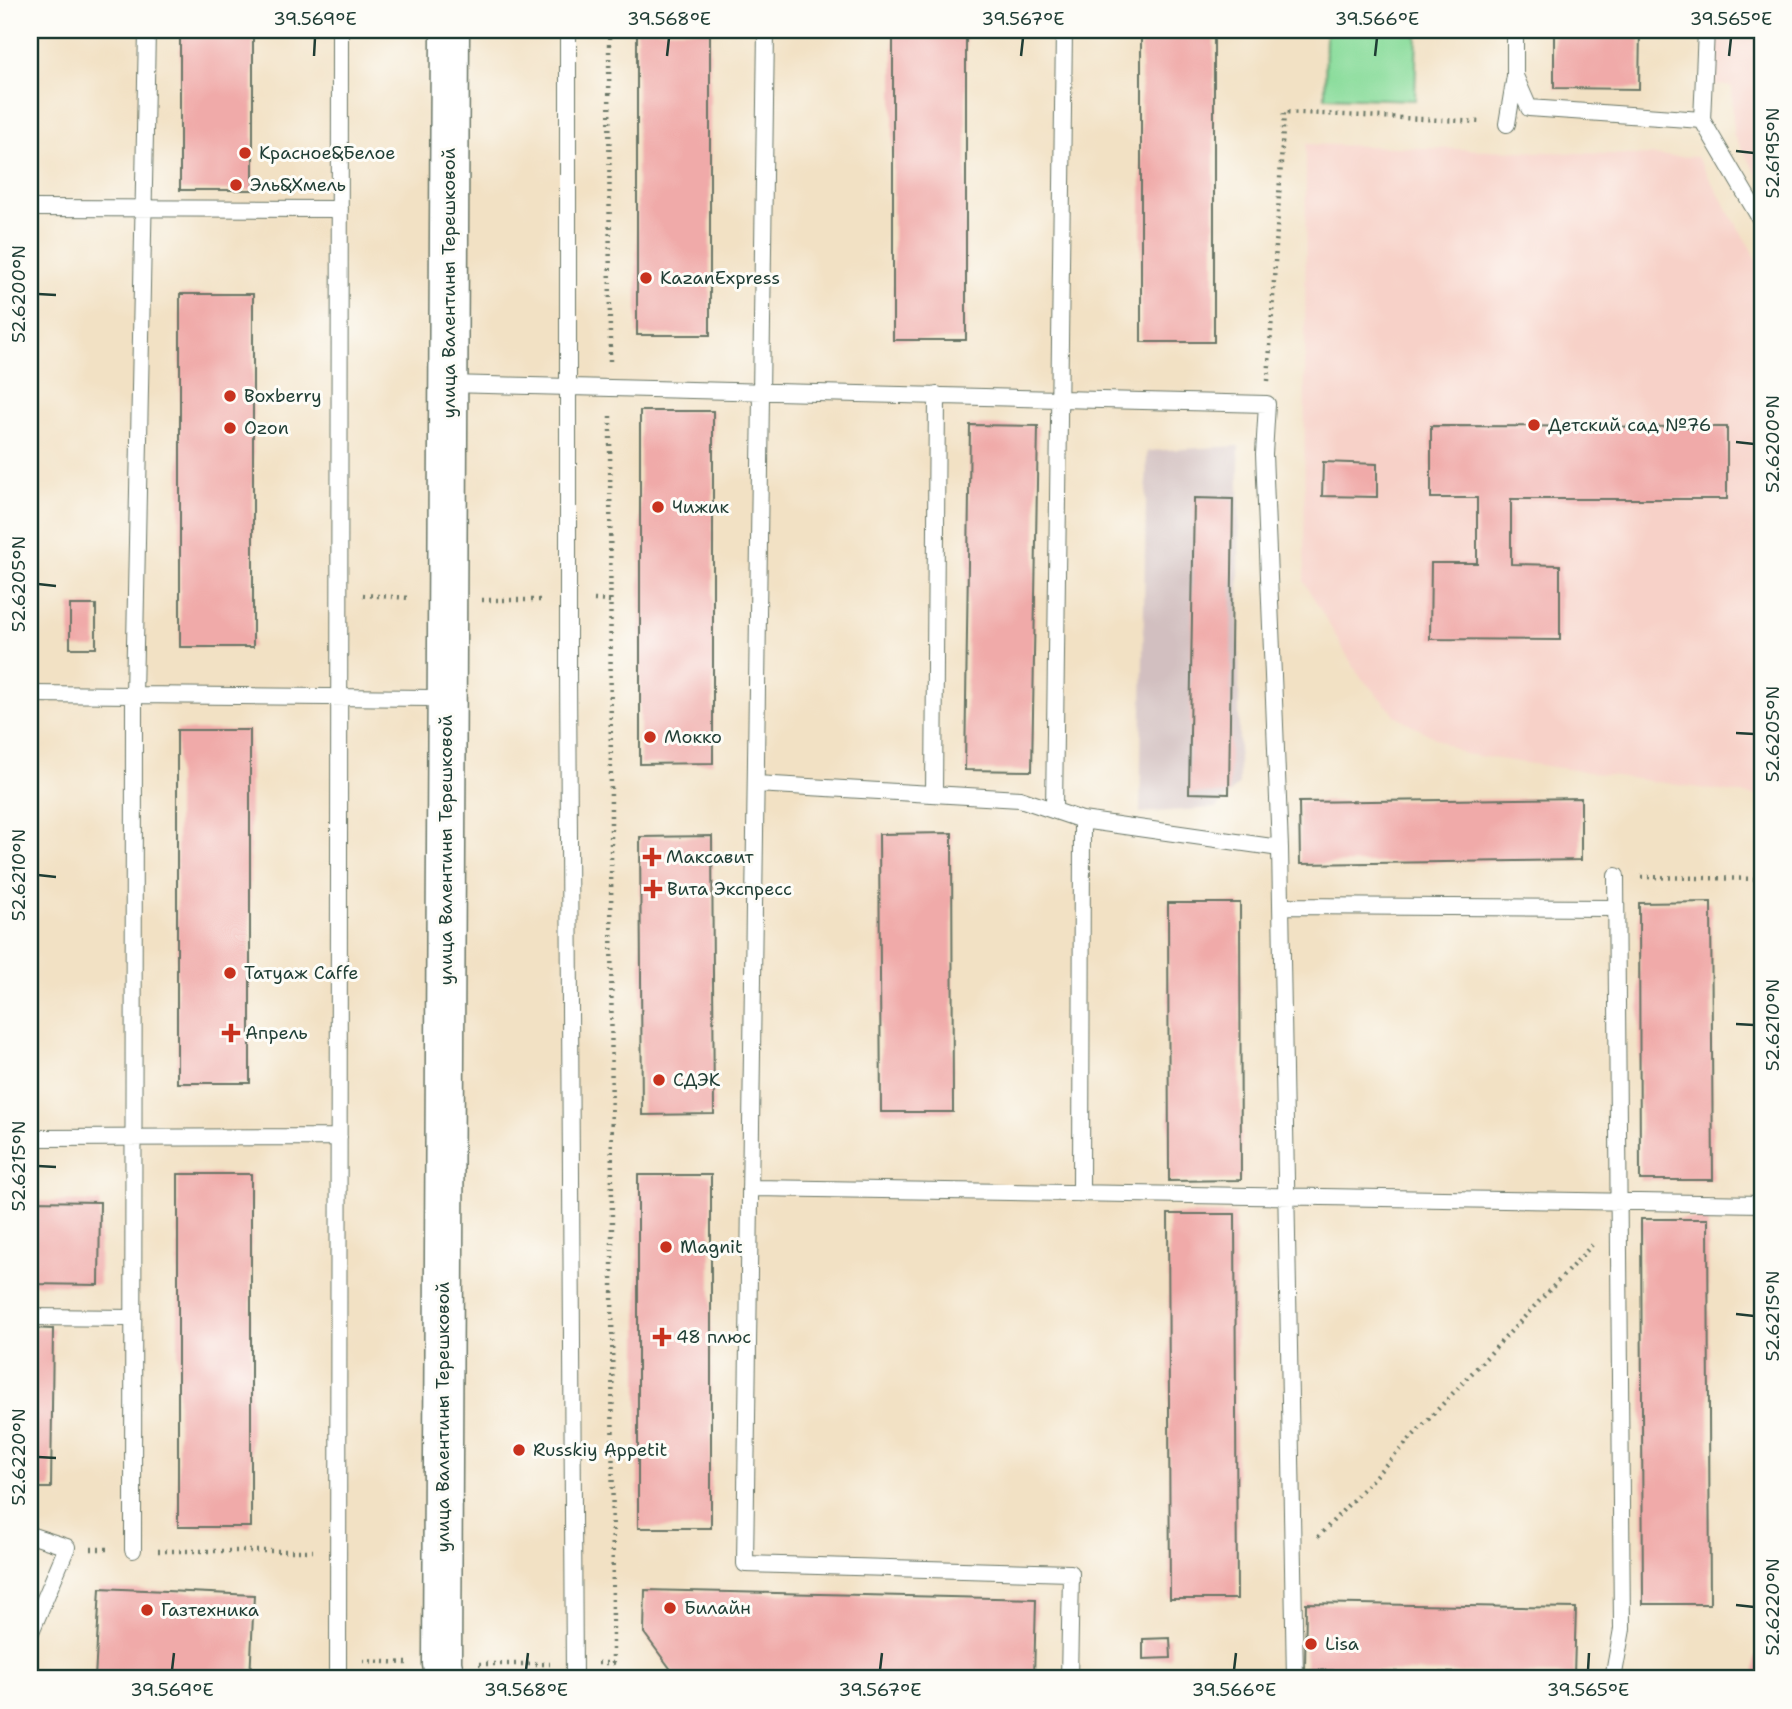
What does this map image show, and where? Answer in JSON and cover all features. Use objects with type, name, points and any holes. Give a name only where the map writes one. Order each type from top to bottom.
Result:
[{"type":"main road","name":"улица Валентины Терешковой","points":[[442,1676],[450,30]]},
{"type":"lane","points":[[133,1550],[134,696],[147,30]]},
{"type":"lane","points":[[338,1679],[340,30]]},
{"type":"lane","points":[[568,30],[574,1679]]},
{"type":"lane","points":[[766,30],[745,1564],[1070,1573],[1069,1679]]},
{"type":"lane","points":[[1054,810],[1064,30]]},
{"type":"lane","points":[[1507,124],[1515,76],[1515,30]]},
{"type":"lane","points":[[1706,30],[1702,120],[1762,222]]},
{"type":"lane","points":[[1515,76],[1528,108],[1702,120]]},
{"type":"lane","points":[[30,208],[340,209]]},
{"type":"lane","points":[[448,383],[1267,404],[1264,454],[1268,612],[1282,906],[1295,1679]]},
{"type":"lane","points":[[934,793],[937,396]]},
{"type":"lane","points":[[30,694],[339,700],[431,698]]},
{"type":"lane","points":[[756,784],[1020,799],[1082,820],[1280,848]]},
{"type":"lane","points":[[1080,1192],[1082,820]]},
{"type":"lane","points":[[1614,1679],[1622,1629],[1616,876]]},
{"type":"lane","points":[[1282,906],[1616,908]]},
{"type":"lane","points":[[30,1138],[338,1138]]},
{"type":"lane","points":[[750,1188],[1287,1196],[1618,1210],[1762,1204]]},
{"type":"lane","points":[[30,1317],[133,1318]]},
{"type":"lane","points":[[30,1535],[66,1548],[30,1634]]},
{"type":"path","points":[[609,30],[613,1663]]},
{"type":"path","points":[[1267,404],[1284,112],[1507,124]]},
{"type":"path","points":[[1616,876],[1762,879]]},
{"type":"path","points":[[1293,1563],[1618,1210]]},
{"type":"path","points":[[66,1548],[339,1552]]},
{"type":"shaded area","points":[[1709,30],[1762,30],[1762,183],[1733,134],[1732,87],[1709,83]]},
{"type":"shaded area","name":"Детский сад №76","points":[[1306,144],[1697,157],[1762,268],[1762,797],[1464,754],[1396,716],[1358,674],[1304,582]]},
{"type":"shaded area","points":[[1239,446],[1239,784],[1216,808],[1140,813],[1147,451]]},
{"type":"green space","points":[[1326,30],[1417,30],[1415,100],[1325,97]]},
{"type":"building","points":[[180,30],[253,30],[253,190],[180,190]]},
{"type":"building","points":[[637,30],[710,30],[710,335],[637,335]]},
{"type":"building","points":[[893,30],[966,30],[966,340],[893,340]]},
{"type":"building","points":[[1141,30],[1214,30],[1214,342],[1141,342]]},
{"type":"building","points":[[1554,30],[1640,30],[1639,89],[1554,88]]},
{"type":"building","points":[[180,294],[253,294],[253,647],[180,647]]},
{"type":"building","points":[[640,411],[713,411],[713,763],[640,764]]},
{"type":"building","points":[[970,425],[1038,426],[1032,771],[965,770]]},
{"type":"building","points":[[1431,426],[1727,427],[1727,499],[1511,499],[1511,564],[1560,565],[1560,640],[1430,639],[1431,563],[1477,563],[1477,498],[1431,498]]},
{"type":"building","points":[[1323,462],[1377,464],[1377,497],[1322,496]]},
{"type":"building","points":[[1194,498],[1233,499],[1229,794],[1189,793]]},
{"type":"building","points":[[70,605],[96,605],[96,648],[70,648]]},
{"type":"building","points":[[177,730],[250,730],[250,1083],[177,1083]]},
{"type":"building","points":[[1581,798],[1581,860],[1300,864],[1299,802]]},
{"type":"building","points":[[952,833],[953,1112],[881,1112],[879,834]]},
{"type":"building","points":[[712,836],[714,1114],[642,1115],[640,837]]},
{"type":"building","points":[[1711,902],[1713,1180],[1640,1180],[1639,903]]},
{"type":"building","points":[[1168,903],[1240,903],[1241,1180],[1169,1181]]},
{"type":"building","points":[[178,1174],[251,1174],[251,1527],[178,1527]]},
{"type":"building","points":[[638,1175],[711,1175],[711,1528],[638,1528]]},
{"type":"building","points":[[30,1201],[100,1202],[99,1285],[30,1284]]},
{"type":"building","points":[[1168,1214],[1235,1214],[1237,1599],[1170,1599]]},
{"type":"building","points":[[1641,1219],[1708,1219],[1710,1604],[1643,1604]]},
{"type":"building","points":[[30,1328],[53,1329],[51,1488],[30,1488]]},
{"type":"building","points":[[100,1588],[254,1595],[250,1679],[95,1679]]},
{"type":"building","points":[[645,1590],[1036,1599],[1034,1679],[678,1679],[644,1633]]},
{"type":"building","points":[[1306,1603],[1576,1608],[1574,1675],[1305,1670]]},
{"type":"building","points":[[1170,1638],[1171,1658],[1143,1659],[1143,1639]]},
{"type":"building","points":[[1755,1656],[1762,1656],[1762,1679],[1755,1679]]},
{"type":"place","name":"Красное&Белое","points":[[245,153]]},
{"type":"place","name":"Эль&Хмель","points":[[236,185]]},
{"type":"place","name":"KazanExpress","points":[[646,278]]},
{"type":"place","name":"Boxberry","points":[[230,396]]},
{"type":"place","name":"Детский сад №76","points":[[1534,425]]},
{"type":"place","name":"Ozon","points":[[230,428]]},
{"type":"place","name":"Чижик","points":[[658,507]]},
{"type":"place","name":"Мокко","points":[[650,737]]},
{"type":"place","name":"Максавит","points":[[652,857]]},
{"type":"place","name":"Вита Экспресс","points":[[653,889]]},
{"type":"place","name":"Татуаж Caffe","points":[[230,973]]},
{"type":"place","name":"Апрель","points":[[231,1033]]},
{"type":"place","name":"СДЭК","points":[[659,1080]]},
{"type":"place","name":"Magnit","points":[[666,1247]]},
{"type":"place","name":"48 плюс","points":[[662,1337]]},
{"type":"place","name":"Russkiy Appetit","points":[[519,1450]]},
{"type":"place","name":"Билайн","points":[[670,1608]]},
{"type":"place","name":"Газтехника","points":[[147,1610]]},
{"type":"place","name":"Lisa","points":[[1311,1644]]}]
